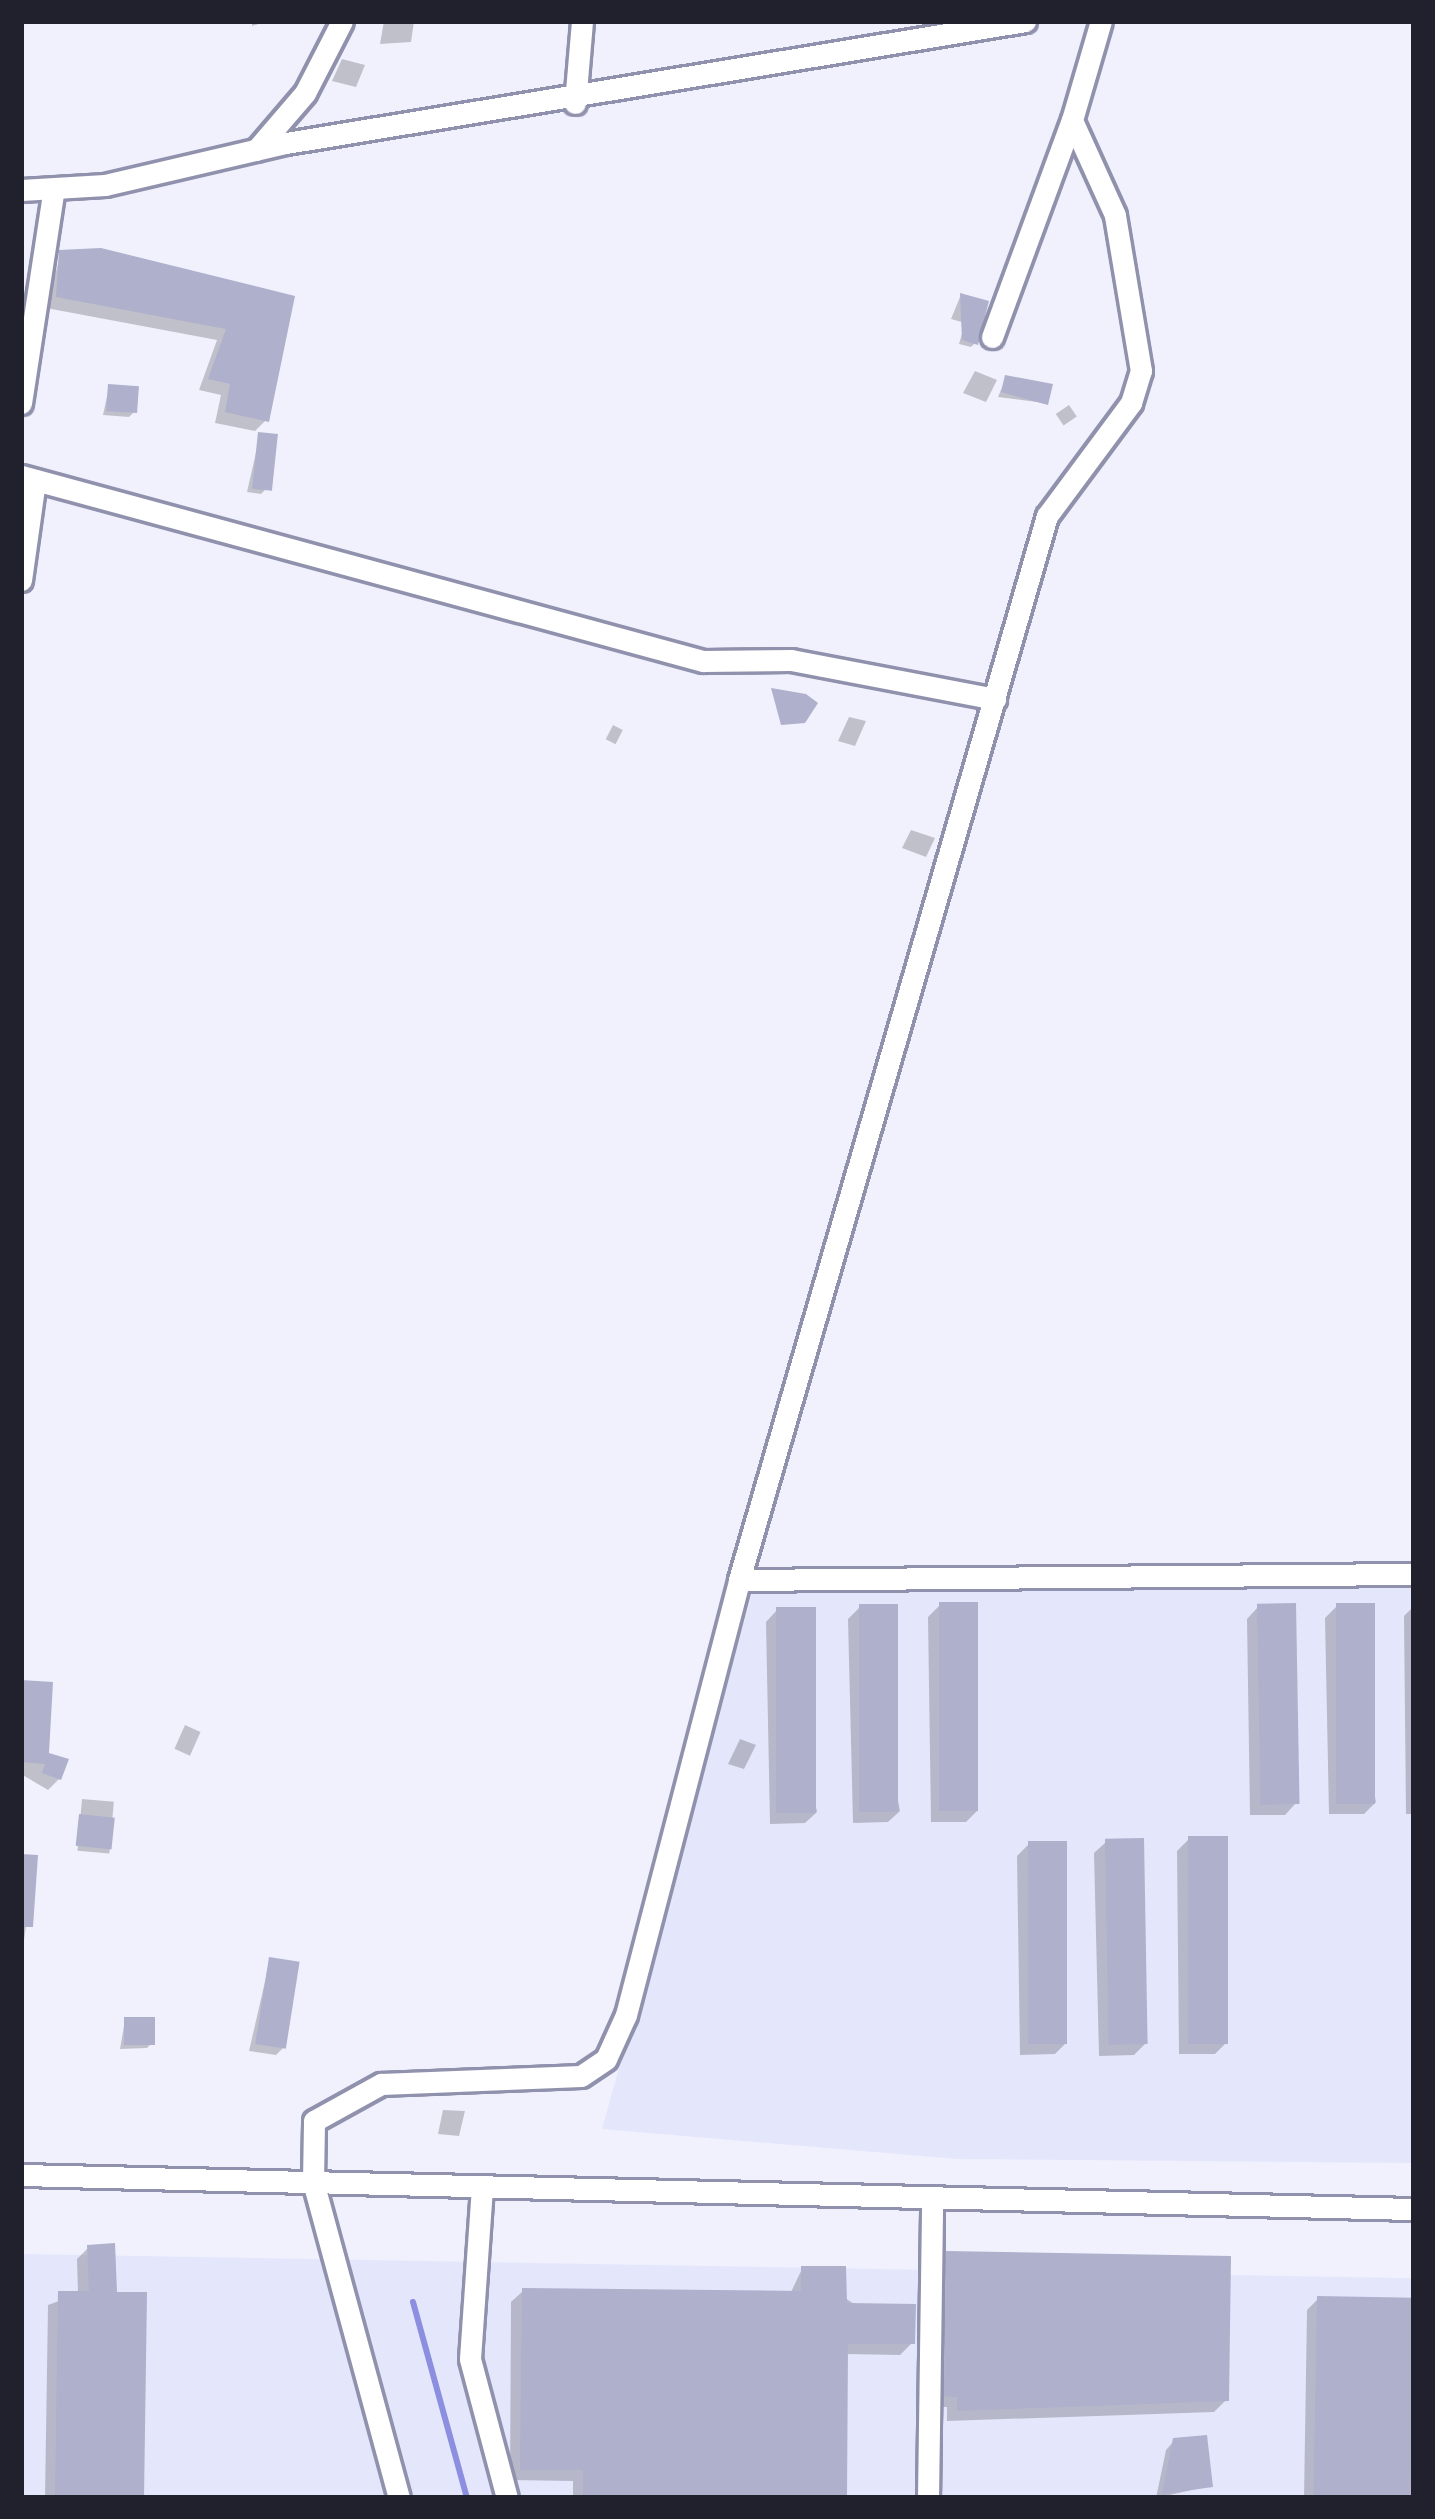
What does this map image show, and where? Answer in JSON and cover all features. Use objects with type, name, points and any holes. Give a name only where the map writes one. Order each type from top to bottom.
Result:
[{"type":"street","points":[[256,151],[342,21]]},
{"type":"street","points":[[575,103],[582,21]]},
{"type":"street","points":[[21,190],[52,193],[256,151],[575,103],[1025,21]]},
{"type":"street","points":[[992,337],[1072,120],[1101,21]]},
{"type":"street","points":[[399,2498],[313,2181],[314,2121],[381,2084],[561,2078],[605,2059],[626,2015],[739,1580],[1047,516],[1131,403],[1142,371],[1115,215],[1072,120]]},
{"type":"street","points":[[21,403],[52,193]]},
{"type":"street","points":[[21,580],[28,478],[703,661],[791,660],[995,699]]},
{"type":"street","points":[[739,1580],[1414,1574]]},
{"type":"street","points":[[21,2175],[1414,2209]]},
{"type":"street","points":[[482,2187],[470,2359],[507,2498]]},
{"type":"street","points":[[928,2498],[932,2198]]},
{"type":"shaded area","points":[[1414,1582],[1414,2163],[957,2159],[602,2129],[755,1583]]},
{"type":"shaded area","points":[[21,2254],[1414,2278],[1410,2498],[21,2498]]},
{"type":"building","points":[[101,248],[295,296],[269,422],[225,412],[230,384],[208,379],[226,329],[56,297],[59,250]]},
{"type":"building","points":[[960,293],[989,301],[978,345],[962,340]]},
{"type":"building","points":[[1005,375],[1053,384],[1048,405],[1001,392]]},
{"type":"building","points":[[108,384],[139,386],[137,413],[106,411]]},
{"type":"building","points":[[258,432],[278,434],[272,491],[252,489]]},
{"type":"building","points":[[771,688],[806,694],[818,703],[805,723],[781,725]]},
{"type":"building","points":[[939,1602],[978,1602],[978,1811],[939,1811]]},
{"type":"building","points":[[1296,1603],[1300,1804],[1261,1805],[1257,1604]]},
{"type":"building","points":[[1336,1603],[1375,1603],[1375,1804],[1336,1804]]},
{"type":"building","points":[[859,1604],[898,1604],[898,1812],[859,1812]]},
{"type":"building","points":[[776,1607],[816,1607],[816,1813],[776,1813]]},
{"type":"building","points":[[21,1680],[53,1682],[49,1753],[69,1759],[61,1780],[42,1773],[45,1764],[21,1762]]},
{"type":"building","points":[[79,1814],[115,1818],[111,1850],[76,1846]]},
{"type":"building","points":[[1188,1836],[1228,1836],[1228,2044],[1188,2044]]},
{"type":"building","points":[[1144,1838],[1148,2044],[1109,2045],[1105,1839]]},
{"type":"building","points":[[1028,1841],[1067,1841],[1067,2044],[1028,2044]]},
{"type":"building","points":[[21,1854],[38,1855],[33,1927],[21,1927]]},
{"type":"building","points":[[269,1957],[300,1962],[286,2049],[255,2044]]},
{"type":"building","points":[[124,2017],[155,2017],[155,2045],[124,2045]]},
{"type":"building","points":[[115,2243],[117,2292],[147,2292],[144,2498],[55,2498],[58,2291],[89,2291],[87,2245]]},
{"type":"building","points":[[946,2251],[1231,2256],[1229,2401],[957,2411],[957,2397],[944,2396]]},
{"type":"building","points":[[801,2266],[846,2266],[847,2303],[916,2304],[915,2344],[848,2344],[847,2498],[583,2498],[583,2470],[520,2470],[522,2288],[801,2291]]},
{"type":"building","points":[[1317,2296],[1414,2298],[1410,2498],[1313,2498]]},
{"type":"building","points":[[1207,2435],[1213,2487],[1162,2494],[1173,2438]]},
{"type":"waterway","points":[[413,2302],[467,2498]]}]
